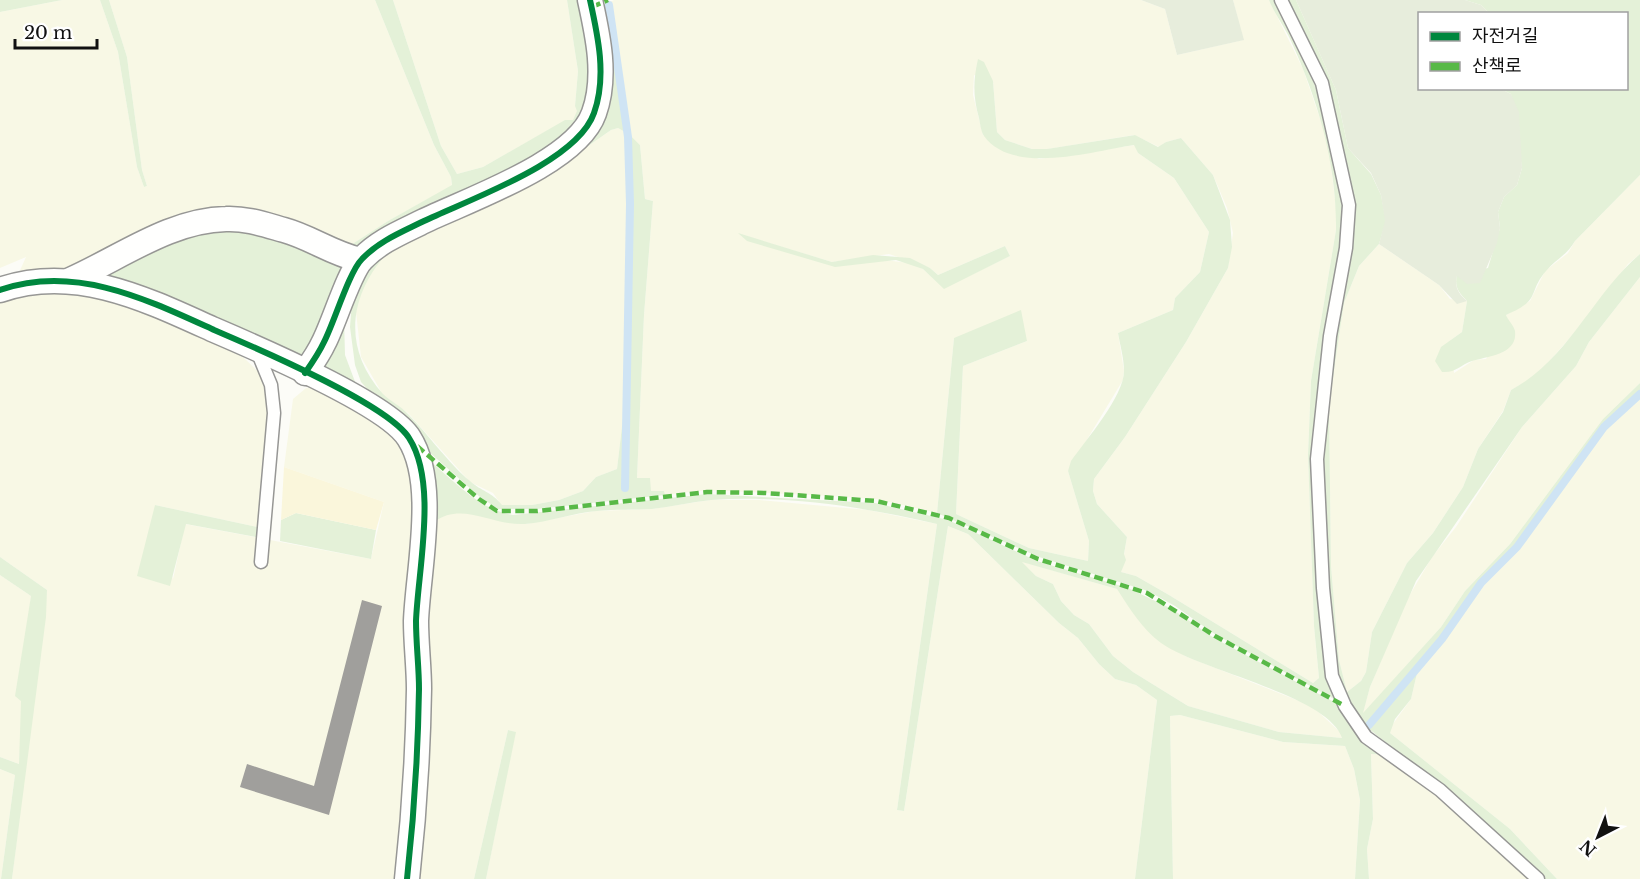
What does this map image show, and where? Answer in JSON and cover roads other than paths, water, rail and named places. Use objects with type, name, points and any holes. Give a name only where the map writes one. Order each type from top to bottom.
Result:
[{"type":"street","points":[[305,373],[324,342],[360,260],[387,239],[501,187],[567,148],[582,135],[594,114],[600,86],[601,62],[590,0]]},
{"type":"street","points":[[70,280],[158,236],[191,224],[226,219],[257,222],[288,231],[336,254],[360,260]]},
{"type":"street","points":[[0,290],[40,282],[70,280],[122,291],[256,348],[305,373],[394,421],[409,438],[421,468],[423,493],[416,641],[419,688],[417,770],[407,879]]},
{"type":"lane","points":[[1281,0],[1322,84],[1349,205],[1346,248],[1324,380],[1317,459],[1322,577],[1332,676],[1345,706],[1366,737],[1440,790],[1538,879]]},
{"type":"lane","points":[[256,348],[271,385],[274,413],[261,562]]},
{"type":"waterway","points":[[609,5],[628,137],[630,204],[625,488]]},
{"type":"waterway","points":[[1369,725],[1442,639],[1481,583],[1517,547],[1604,427],[1640,394]]}]
